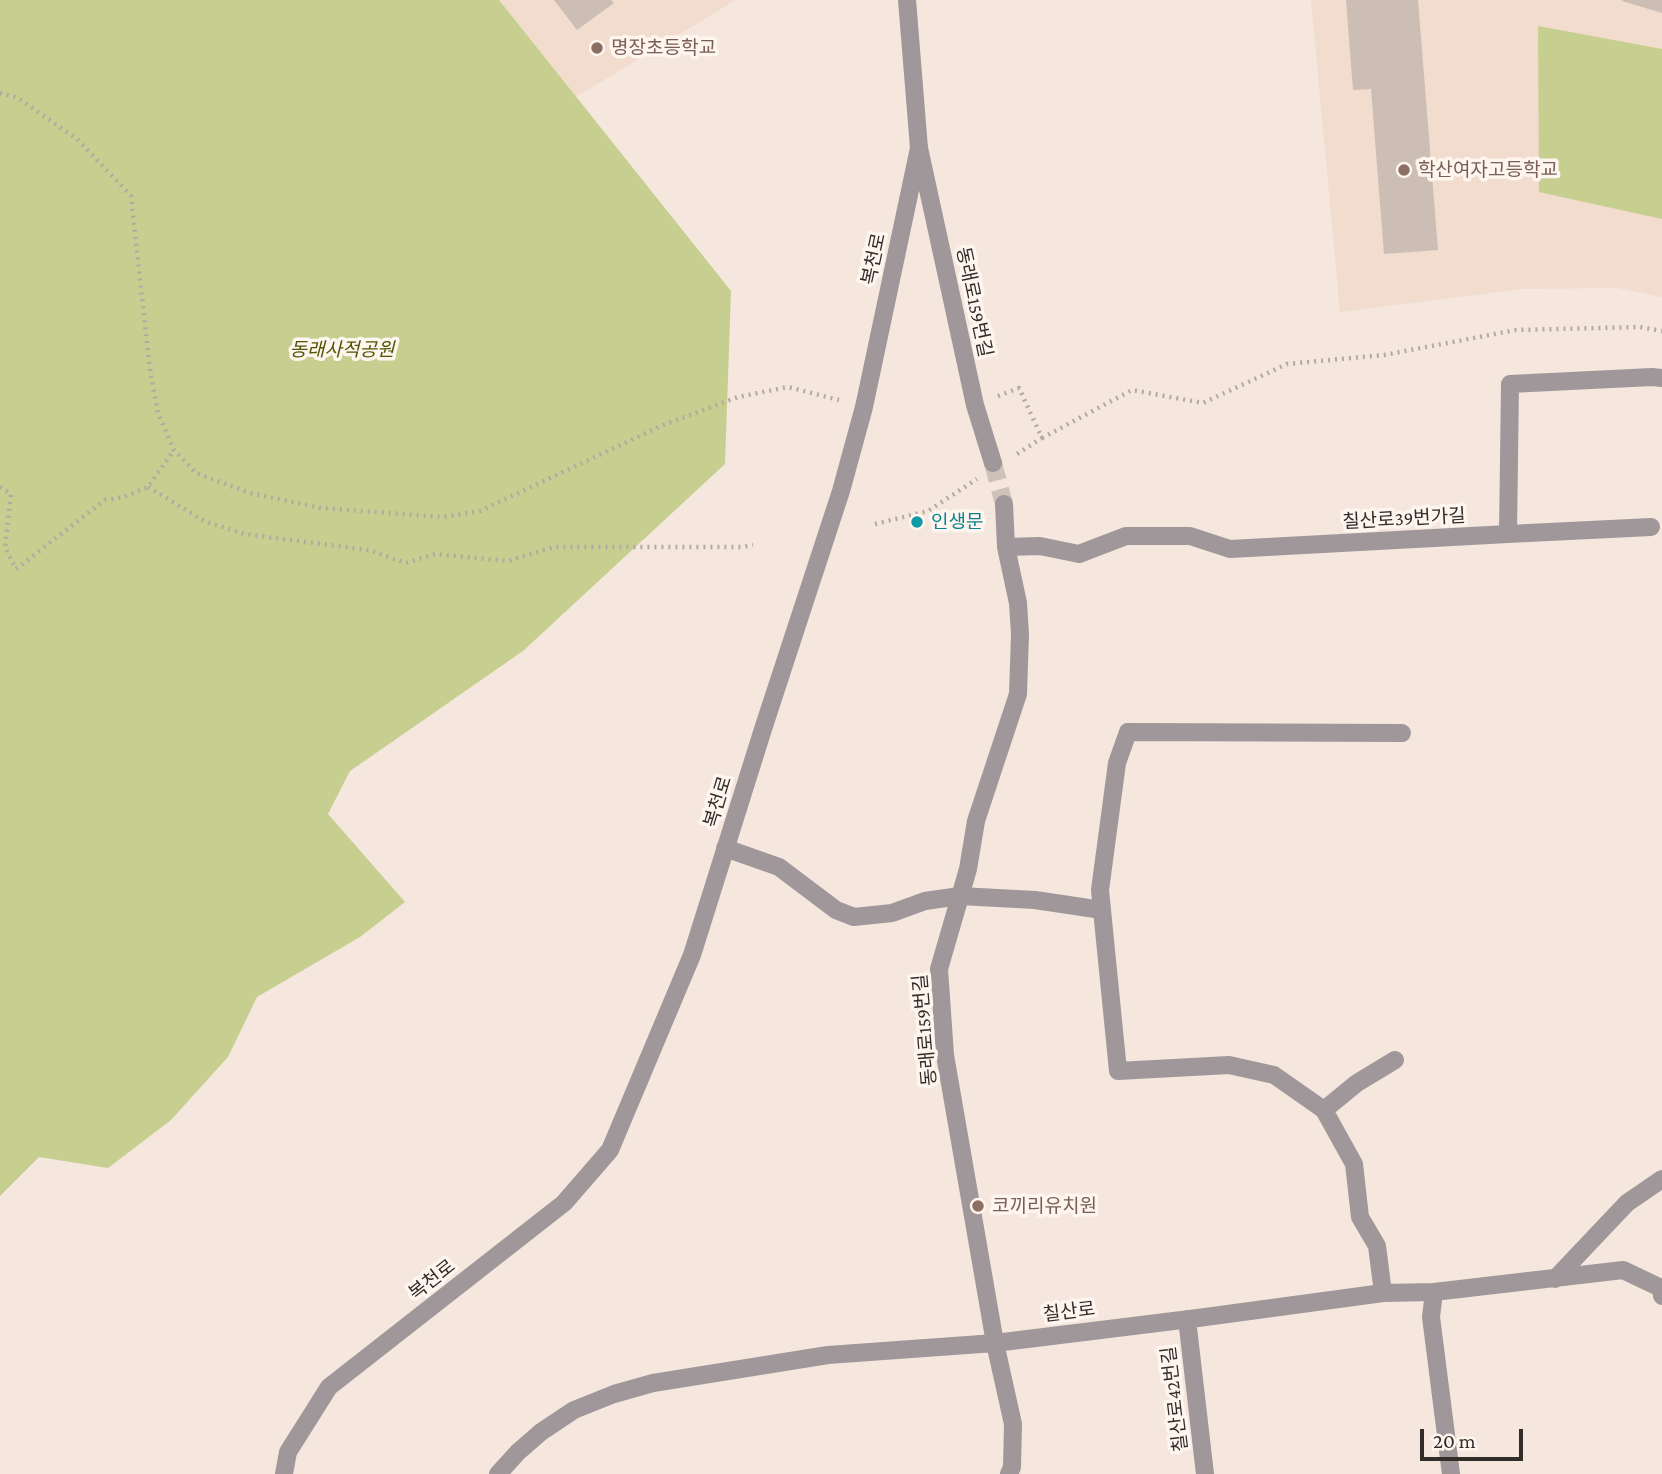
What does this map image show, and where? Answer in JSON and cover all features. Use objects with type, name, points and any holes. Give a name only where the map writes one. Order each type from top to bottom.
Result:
[{"type":"street","name":"복천로","points":[[284,1474],[288,1452],[329,1387],[564,1203],[610,1150],[692,955],[841,491],[864,407],[919,148],[907,0]]},
{"type":"street","name":"동래로159번길","points":[[919,148],[975,405],[993,463]]},
{"type":"street","points":[[1508,534],[1510,384],[1662,378]]},
{"type":"street","name":"동래로159번길","points":[[1004,504],[1006,547],[1019,613],[1018,694],[976,821],[968,869],[939,969],[945,1055],[995,1343],[1013,1424],[1012,1467],[1009,1474]]},
{"type":"street","name":"칠산로39번가길","points":[[1006,547],[1040,546],[1079,554],[1126,536],[1189,536],[1230,549],[1651,527]]},
{"type":"street","points":[[1383,1293],[1377,1246],[1360,1217],[1354,1164],[1324,1110],[1274,1075],[1229,1065],[1118,1071],[1100,890],[1117,763],[1128,732],[1402,733]]},
{"type":"street","points":[[725,848],[779,867],[836,910],[854,917],[892,912],[925,901],[960,895],[1035,900],[1102,910]]},
{"type":"street","points":[[1324,1110],[1357,1083],[1395,1060]]},
{"type":"street","points":[[1555,1279],[1628,1203],[1662,1179]]},
{"type":"street","name":"칠산로","points":[[498,1474],[518,1452],[574,1410],[614,1394],[653,1383],[828,1355],[995,1343],[1383,1293],[1434,1292],[1623,1270],[1661,1288],[1662,1296]]},
{"type":"street","points":[[1434,1292],[1431,1317],[1451,1474]]},
{"type":"street","name":"칠산로42번길","points":[[1187,1320],[1205,1474]]},
{"type":"path","points":[[0,93],[18,98],[76,139],[131,196],[150,370],[158,413],[174,450],[196,473],[250,493],[321,508],[443,517],[480,512],[663,425],[738,397],[788,387],[864,407]]},
{"type":"path","points":[[1042,438],[1132,390],[1203,403],[1287,364],[1384,355],[1516,330],[1640,327],[1662,331]]},
{"type":"path","points":[[0,486],[10,494],[5,547],[16,569],[105,500],[148,487],[174,450]]},
{"type":"path","points":[[148,487],[204,521],[234,531],[369,550],[406,563],[435,554],[508,561],[554,547],[753,545]]},
{"type":"shaded area","name":"명장초등학교","points":[[499,0],[736,0],[576,97]]},
{"type":"shaded area","points":[[1311,0],[1662,0],[1662,297],[1618,288],[1522,289],[1340,312]]},
{"type":"green space","name":"동래사적공원","points":[[0,0],[499,0],[731,291],[725,464],[523,651],[350,771],[328,814],[405,902],[360,937],[257,997],[228,1057],[171,1120],[108,1168],[39,1157],[0,1196]]},
{"type":"green space","points":[[1538,26],[1662,49],[1662,219],[1539,192]]},
{"type":"building","points":[[554,0],[611,0],[614,3],[577,30]]},
{"type":"building","name":"학산여자고등학교","points":[[1346,0],[1418,0],[1438,250],[1384,254],[1371,89],[1353,90]]},
{"type":"building","points":[[1662,0],[1662,13],[1622,1]]},
{"type":"tunnel","points":[[993,463],[1004,504]]},
{"type":"place","name":"명장초등학교","points":[[597,48]]},
{"type":"place","name":"학산여자고등학교","points":[[1404,170]]},
{"type":"place","name":"인생문","points":[[917,522]]},
{"type":"place","name":"코끼리유치원","points":[[978,1206]]}]
